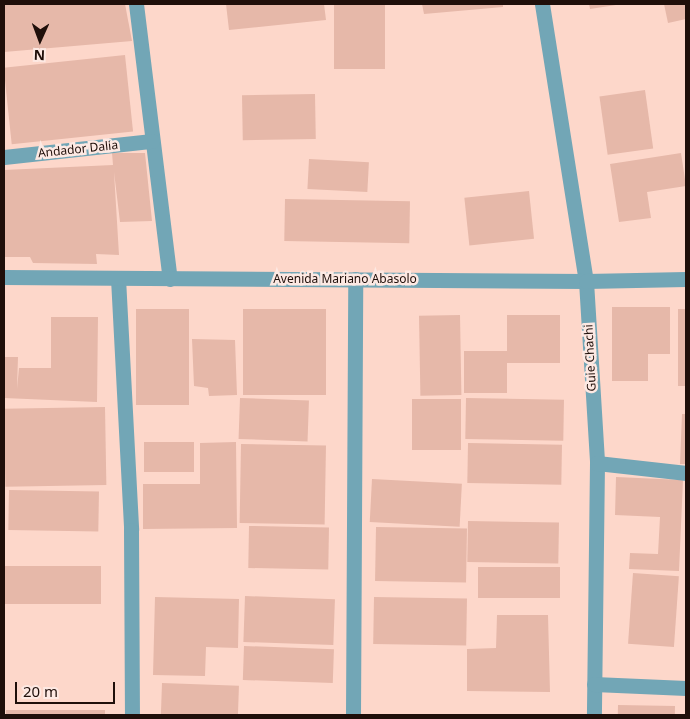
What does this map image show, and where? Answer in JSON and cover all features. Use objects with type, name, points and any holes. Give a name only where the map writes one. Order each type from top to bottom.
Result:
[{"type":"street","points":[[136,4],[170,278]]},
{"type":"street","name":"Guie Chachi","points":[[542,4],[586,282],[596,463],[594,715]]},
{"type":"street","name":"Andador Dalia","points":[[4,157],[152,141]]},
{"type":"street","name":"Avenida Mariano Abasolo","points":[[4,277],[586,282],[686,279]]},
{"type":"street","points":[[118,278],[131,530],[132,715]]},
{"type":"street","points":[[353,715],[355,279]]},
{"type":"street","points":[[596,463],[686,473]]},
{"type":"street","points":[[594,684],[686,688]]},
{"type":"building","points":[[4,4],[125,4],[132,41],[4,52]]},
{"type":"building","points":[[226,4],[324,4],[326,20],[229,30]]},
{"type":"building","points":[[334,4],[385,4],[385,69],[334,69]]},
{"type":"building","points":[[422,4],[503,4],[503,7],[424,14]]},
{"type":"building","points":[[589,4],[615,4],[616,5],[590,9]]},
{"type":"building","points":[[664,4],[686,4],[686,19],[668,23]]},
{"type":"building","points":[[125,55],[133,132],[12,144],[4,68]]},
{"type":"building","points":[[645,90],[653,148],[608,155],[599,96]]},
{"type":"building","points":[[315,94],[316,139],[243,140],[242,95]]},
{"type":"building","points":[[112,153],[145,153],[152,221],[120,222],[114,172],[119,255],[96,254],[97,264],[33,263],[30,257],[4,257],[4,170],[113,165]]},
{"type":"building","points":[[681,153],[686,186],[647,192],[651,218],[619,222],[610,164]]},
{"type":"building","points":[[309,159],[369,162],[367,192],[307,189]]},
{"type":"building","points":[[529,191],[534,239],[469,246],[464,198]]},
{"type":"building","points":[[285,199],[410,201],[409,243],[284,241]]},
{"type":"building","points":[[612,307],[670,307],[670,354],[648,354],[648,381],[612,381]]},
{"type":"building","points":[[136,309],[189,309],[189,405],[136,405]]},
{"type":"building","points":[[243,309],[326,309],[326,395],[243,395]]},
{"type":"building","points":[[678,309],[686,309],[686,386],[678,386]]},
{"type":"building","points":[[460,315],[461,395],[420,396],[419,316]]},
{"type":"building","points":[[507,315],[560,315],[560,363],[507,363]]},
{"type":"building","points":[[51,317],[98,317],[97,402],[4,398],[4,357],[18,357],[17,389],[19,368],[51,368]]},
{"type":"building","points":[[192,339],[235,340],[237,395],[209,396],[208,388],[194,386]]},
{"type":"building","points":[[464,351],[507,351],[507,393],[464,393]]},
{"type":"building","points":[[240,398],[309,400],[308,441],[239,439]]},
{"type":"building","points":[[466,398],[564,400],[563,441],[465,439]]},
{"type":"building","points":[[412,399],[461,399],[461,450],[412,450]]},
{"type":"building","points":[[105,407],[106,485],[5,487],[4,409]]},
{"type":"building","points":[[682,414],[686,414],[686,464],[680,464]]},
{"type":"building","points":[[144,442],[194,442],[194,472],[144,472]]},
{"type":"building","points":[[236,442],[237,528],[143,529],[143,484],[200,484],[200,443]]},
{"type":"building","points":[[468,443],[562,445],[561,485],[467,483]]},
{"type":"building","points":[[241,444],[326,445],[325,524],[240,523]]},
{"type":"building","points":[[616,477],[683,480],[679,571],[629,569],[630,553],[658,554],[660,517],[615,515]]},
{"type":"building","points":[[372,479],[462,484],[460,527],[370,522]]},
{"type":"building","points":[[9,490],[99,492],[98,532],[8,530]]},
{"type":"building","points":[[468,521],[559,523],[558,564],[467,562]]},
{"type":"building","points":[[249,526],[329,527],[328,569],[248,568]]},
{"type":"building","points":[[376,527],[467,529],[466,583],[375,581]]},
{"type":"building","points":[[4,566],[101,566],[101,604],[4,604]]},
{"type":"building","points":[[478,567],[560,567],[560,598],[478,598]]},
{"type":"building","points":[[633,573],[679,576],[674,647],[628,644]]},
{"type":"building","points":[[245,596],[335,599],[333,645],[243,642]]},
{"type":"building","points":[[155,597],[239,599],[238,648],[206,647],[205,676],[153,675]]},
{"type":"building","points":[[374,597],[467,599],[466,646],[373,644]]},
{"type":"building","points":[[497,615],[548,615],[550,692],[467,691],[467,649],[496,648]]},
{"type":"building","points":[[244,646],[334,649],[333,683],[243,680]]},
{"type":"building","points":[[162,683],[239,686],[238,715],[161,715]]},
{"type":"building","points":[[618,705],[675,706],[675,715],[618,715]]},
{"type":"building","points":[[6,710],[105,710],[105,715],[6,715]]}]
